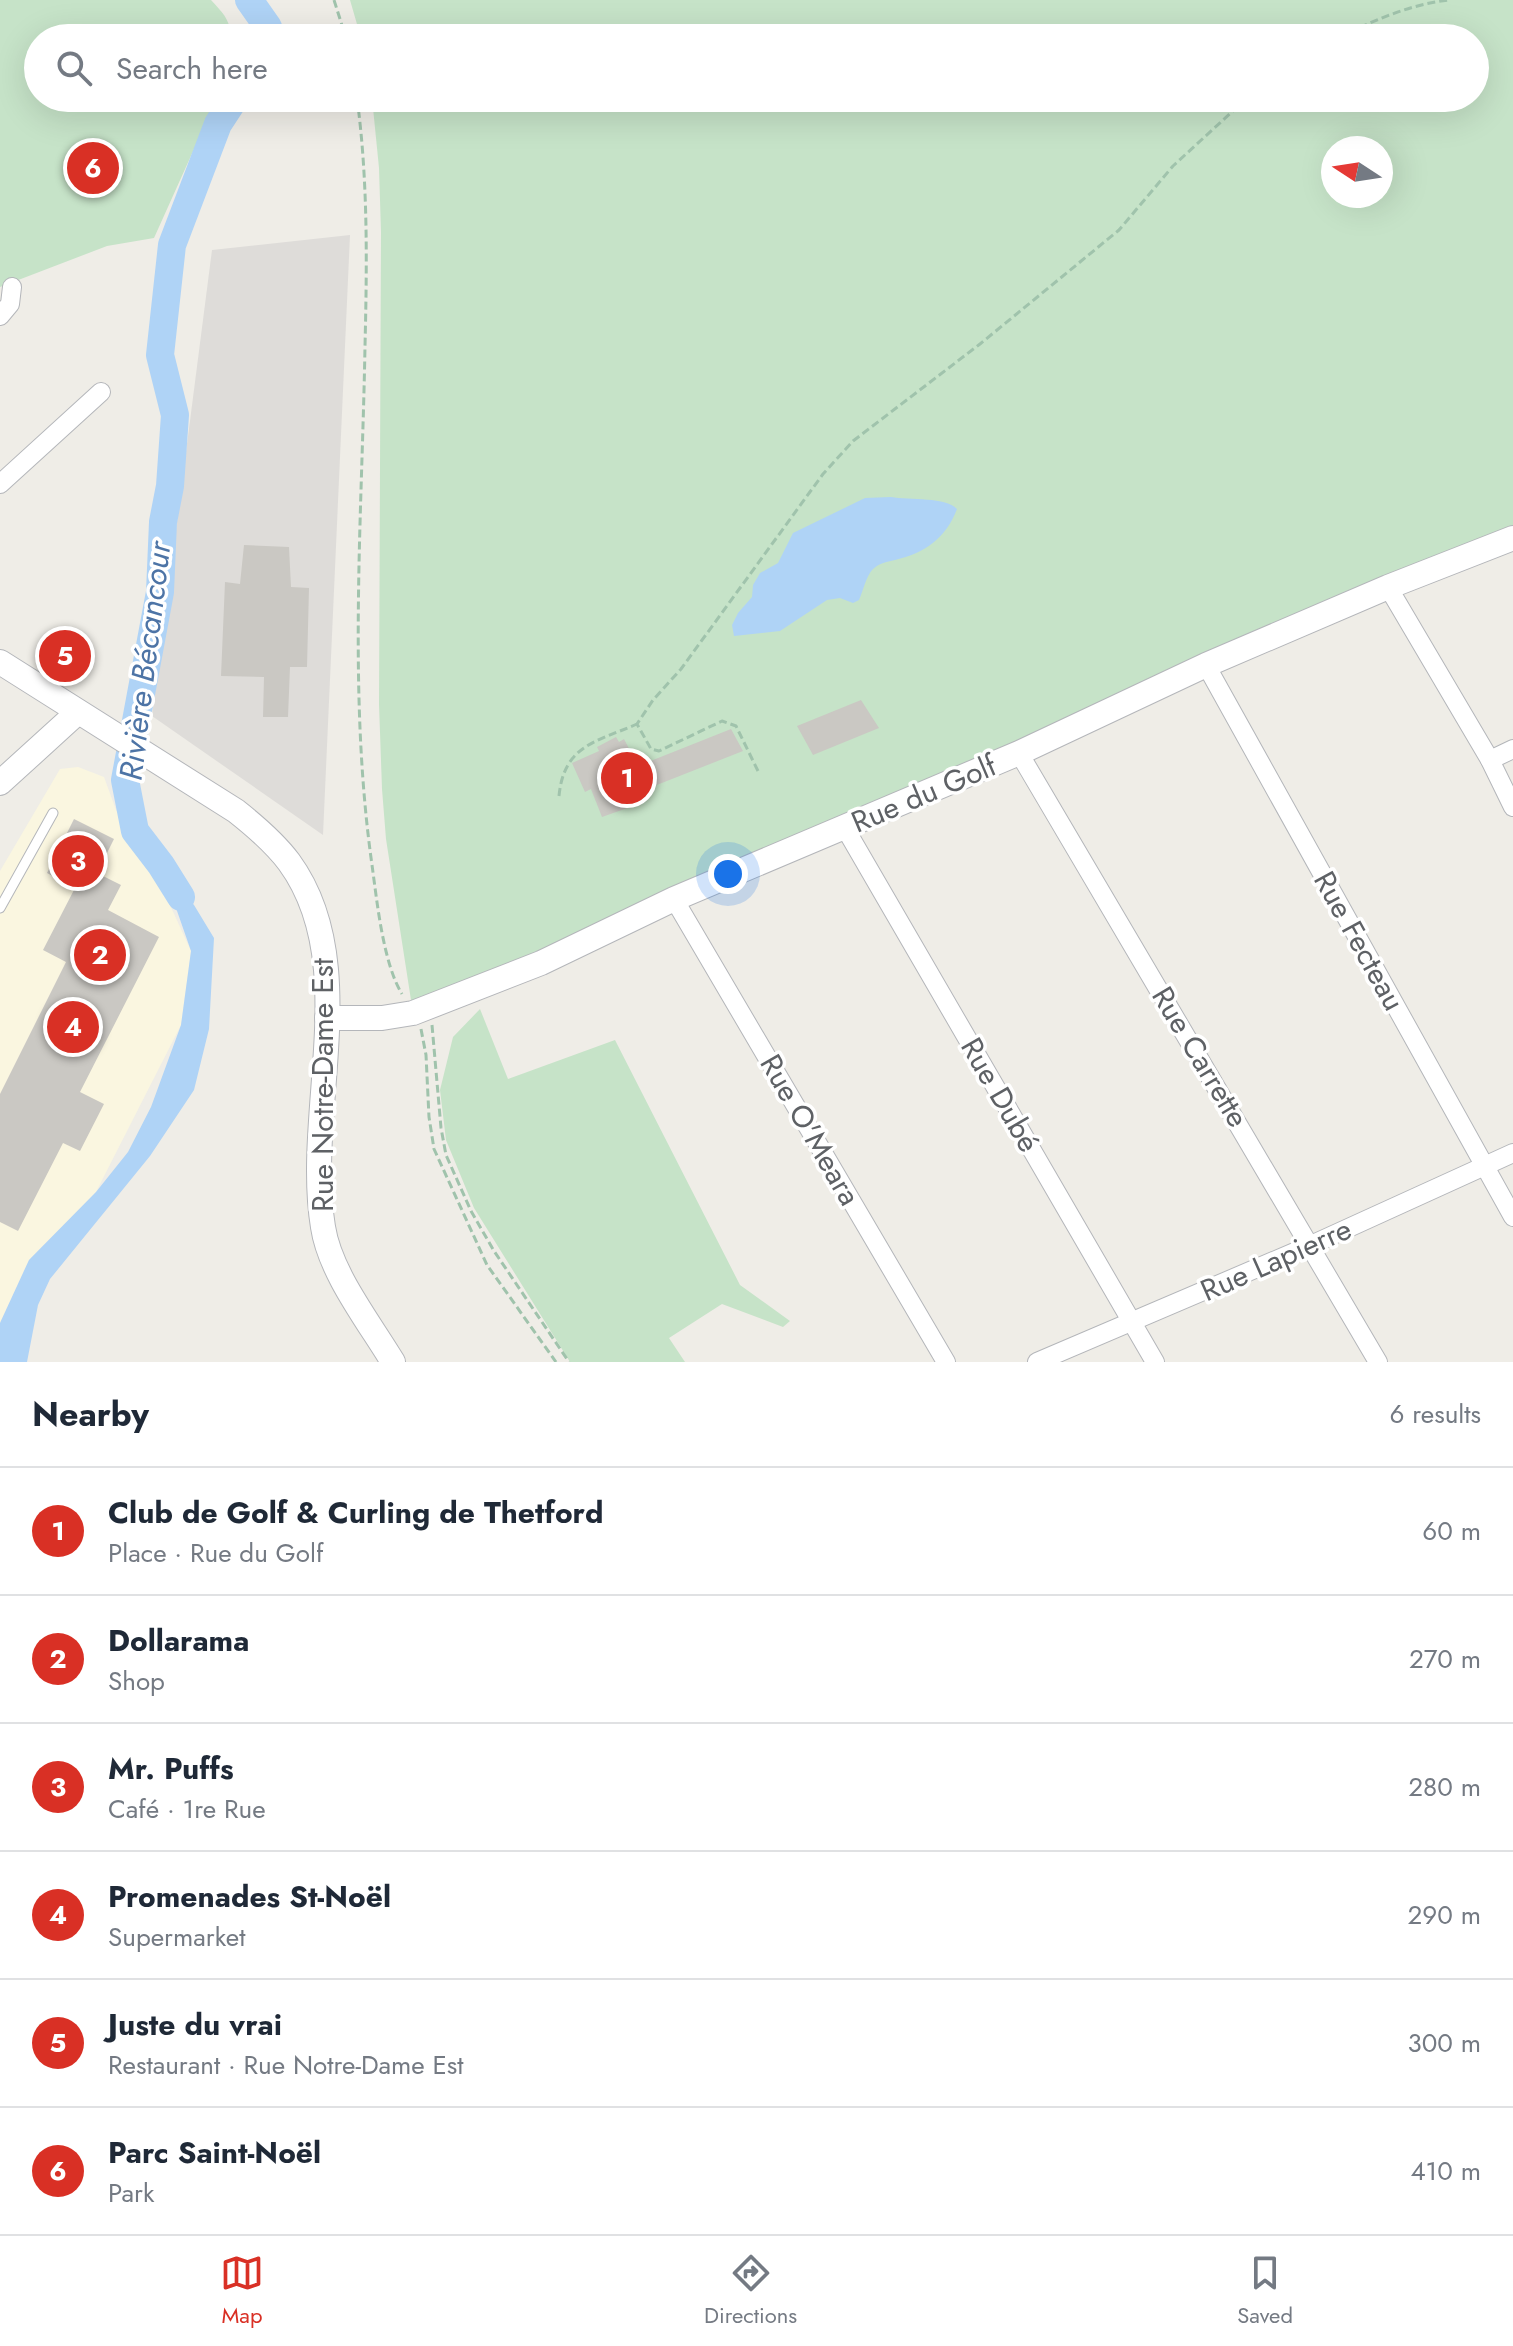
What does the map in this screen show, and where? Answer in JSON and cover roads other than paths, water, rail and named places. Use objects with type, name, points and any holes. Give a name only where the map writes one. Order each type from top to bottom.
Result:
[{"type":"street","points":[[0,316],[10,304],[12,287]]},
{"type":"street","points":[[0,484],[101,392]]},
{"type":"street","name":"Rue du Golf","points":[[327,1018],[382,1018],[422,1010],[541,963],[674,899],[1019,753],[1206,665],[1388,587],[1513,538]]},
{"type":"street","points":[[1388,587],[1490,760],[1513,807]]},
{"type":"street","name":"Rue Notre-Dame Est","points":[[0,662],[236,811],[289,861],[307,892],[323,940],[327,1018],[321,1138],[323,1227],[336,1265],[393,1362]]},
{"type":"street","name":"Rue Fecteau","points":[[1206,665],[1513,1217]]},
{"type":"street","points":[[0,783],[78,712]]},
{"type":"street","points":[[1490,760],[1513,749]]},
{"type":"street","name":"Rue Carrette","points":[[1019,753],[1378,1362]]},
{"type":"street","name":"Rue Dubé","points":[[845,828],[1155,1362]]},
{"type":"street","name":"Rue O'Meara","points":[[674,899],[946,1362]]},
{"type":"street","name":"Rue Lapierre","points":[[1037,1362],[1311,1245],[1513,1153]]},
{"type":"lane","points":[[0,908],[53,813]]},
{"type":"water","points":[[865,498],[945,502],[957,509],[947,528],[933,543],[872,570],[859,600],[853,603],[840,598],[827,600],[780,631],[734,636],[732,625],[752,597],[753,585],[760,573],[778,563],[793,533]]},
{"type":"water","points":[[161,865],[194,905],[214,938],[209,1029],[194,1090],[150,1156],[50,1279],[38,1305],[27,1362],[0,1362],[0,1323],[29,1260],[96,1192],[128,1152],[151,1107],[181,1025],[191,951]]},
{"type":"waterway","name":"Rivière Bécancour","points":[[249,0],[266,24]]},
{"type":"waterway","name":"Rivière Bécancour","points":[[181,897],[135,831],[125,780],[160,592],[163,522],[170,486],[175,415],[160,355],[172,245],[218,124],[226,112]]},
{"type":"place","name":"Parc Saint-Noël","points":[[93,168]]},
{"type":"place","name":"Juste du vrai","points":[[65,656]]},
{"type":"place","name":"Club de Golf & Curling de Thetford","points":[[627,778]]},
{"type":"place","name":"Mr. Puffs","points":[[78,861]]},
{"type":"place","name":"Dollarama","points":[[100,955]]},
{"type":"place","name":"Promenades St-Noël","points":[[73,1027]]}]
